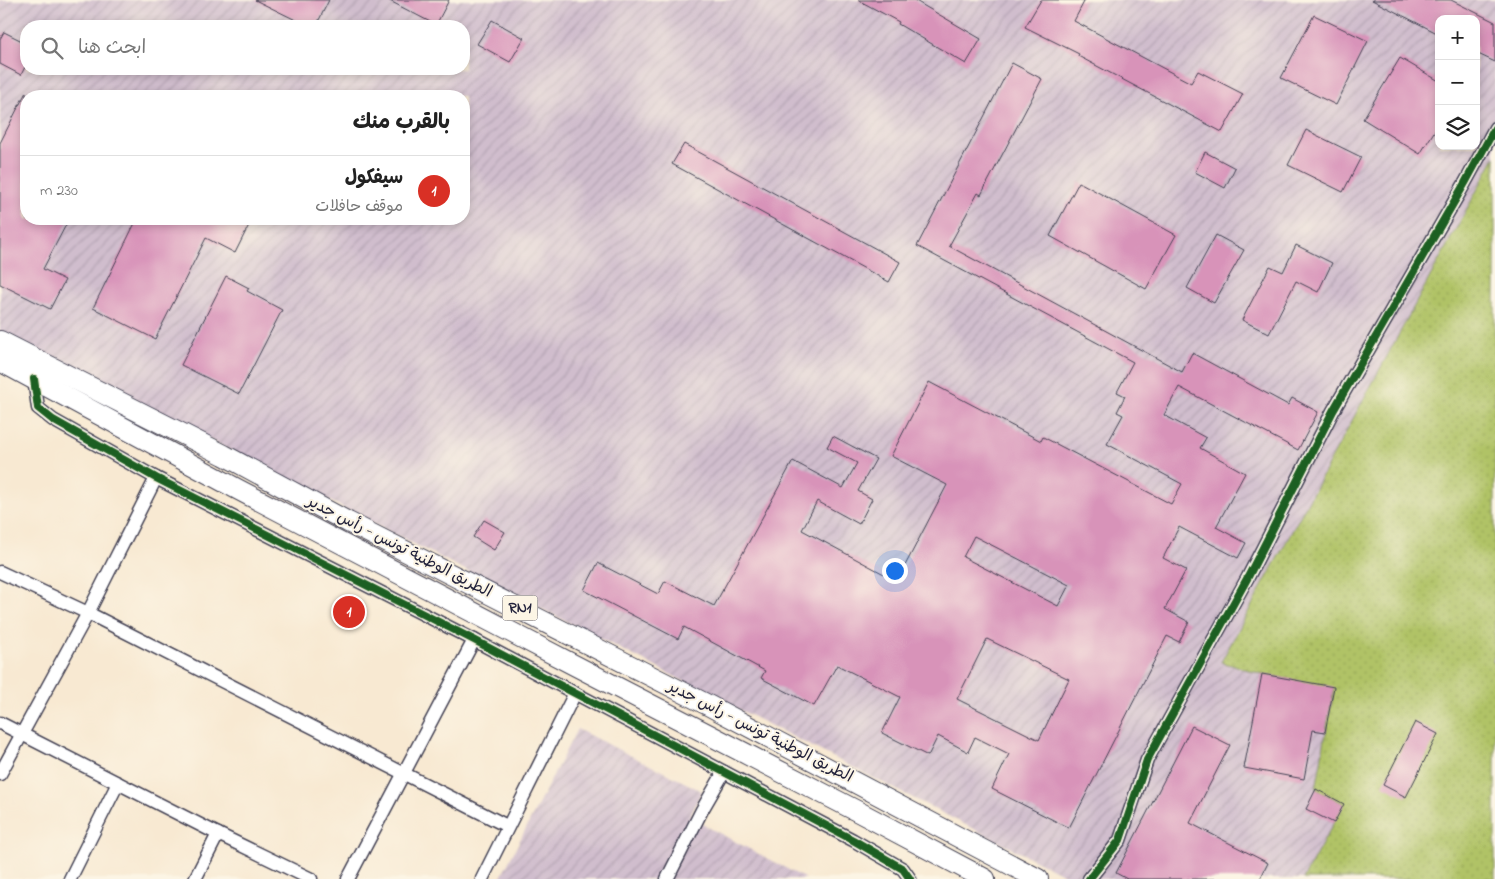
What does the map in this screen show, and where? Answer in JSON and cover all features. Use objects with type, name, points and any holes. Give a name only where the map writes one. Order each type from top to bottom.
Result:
[{"type":"main road","name":"الطريق الوطنية تونس - رأس جدير","points":[[0,341],[224,455],[348,522],[706,704],[1038,879]]},
{"type":"main road","name":"الطريق الوطنية تونس - رأس جدير","points":[[0,361],[239,490],[984,879]]},
{"type":"street","points":[[1089,879],[1120,840],[1147,760],[1248,577],[1333,411],[1495,128]]},
{"type":"street","points":[[34,379],[38,408],[53,420],[156,478],[474,640],[853,840],[903,876]]},
{"type":"street","points":[[0,774],[88,613],[156,478]]},
{"type":"street","points":[[0,572],[88,613],[507,826]]},
{"type":"street","points":[[348,879],[474,640]]},
{"type":"street","points":[[482,879],[575,693]]},
{"type":"street","points":[[0,723],[311,879]]},
{"type":"street","points":[[667,879],[702,810],[724,772]]},
{"type":"street","points":[[70,879],[118,783]]},
{"type":"street","points":[[195,879],[218,834]]},
{"type":"shaded area","points":[[0,0],[1495,0],[1495,879],[1072,879],[0,333]]},
{"type":"shaded area","points":[[577,729],[702,791],[689,817],[806,879],[500,879]]},
{"type":"green space","points":[[1495,157],[1495,655],[1492,661],[1495,662],[1495,879],[1303,879],[1344,804],[1316,789],[1334,688],[1262,674],[1221,662]]},
{"type":"building","points":[[255,0],[329,0],[319,20],[296,20]]},
{"type":"building","points":[[388,0],[449,0],[439,20],[426,20]]},
{"type":"building","points":[[858,0],[914,0],[981,39],[966,64],[898,24],[899,22]]},
{"type":"building","points":[[1041,0],[1085,0],[1074,21],[1191,83],[1198,71],[1243,94],[1222,132],[1078,56],[1079,54],[1025,27]]},
{"type":"building","points":[[1372,0],[1451,0],[1495,22],[1495,62],[1480,55],[1480,15],[1435,15],[1435,32]]},
{"type":"building","points":[[1314,15],[1368,41],[1336,105],[1281,78]]},
{"type":"building","points":[[492,20],[524,38],[510,62],[477,44]]},
{"type":"building","points":[[4,32],[20,40],[20,74],[0,64],[0,39]]},
{"type":"building","points":[[1400,58],[1435,79],[1435,130],[1420,154],[1363,119]]},
{"type":"building","points":[[1012,63],[1042,79],[981,195],[978,193],[949,246],[1182,372],[1192,353],[1288,405],[1292,398],[1318,412],[1298,450],[1179,387],[1164,415],[1206,438],[1200,448],[1245,473],[1216,527],[1246,543],[1238,558],[1179,527],[1163,558],[1186,570],[1165,609],[1189,622],[1179,642],[1167,636],[1069,828],[992,789],[1009,754],[975,737],[968,752],[938,736],[928,756],[882,733],[900,697],[837,665],[814,706],[761,678],[765,671],[684,627],[678,639],[584,590],[598,563],[658,594],[665,581],[714,606],[793,461],[843,488],[857,463],[827,447],[833,436],[876,459],[858,491],[872,499],[859,524],[817,501],[802,530],[897,581],[947,485],[891,456],[929,382],[1041,441],[1043,437],[1171,504],[1182,484],[1107,444],[1123,415],[1117,412],[1125,396],[1117,392],[1133,362],[917,246]],"holes":[[[974,536],[1069,585],[1058,606],[963,557]],[[987,639],[1069,679],[1039,740],[957,699]]]},
{"type":"building","points":[[20,104],[20,225],[66,225],[43,269],[65,280],[50,309],[0,284],[0,143]]},
{"type":"building","points":[[1306,130],[1361,157],[1343,192],[1288,165]]},
{"type":"building","points":[[684,144],[900,262],[889,282],[672,164]]},
{"type":"building","points":[[1205,152],[1235,168],[1225,188],[1195,172]]},
{"type":"building","points":[[1079,182],[1176,235],[1146,289],[1050,236]]},
{"type":"building","points":[[134,225],[249,225],[235,253],[206,238],[155,339],[93,308]]},
{"type":"building","points":[[1216,235],[1244,250],[1214,303],[1187,288]]},
{"type":"building","points":[[1296,245],[1332,263],[1318,292],[1296,281],[1269,334],[1242,320],[1270,266],[1283,272]]},
{"type":"building","points":[[226,276],[249,288],[247,291],[282,310],[239,394],[181,365]]},
{"type":"building","points":[[484,520],[505,532],[494,550],[473,537]]},
{"type":"building","points":[[1262,674],[1334,687],[1325,732],[1313,730],[1304,779],[1244,768]]},
{"type":"building","points":[[1415,722],[1438,734],[1406,797],[1383,785]]},
{"type":"building","points":[[1192,726],[1230,745],[1190,823],[1268,863],[1260,879],[1127,879],[1116,873]]},
{"type":"building","points":[[1316,789],[1344,804],[1334,823],[1306,809]]},
{"type":"cycle path","points":[[1089,879],[1120,840],[1147,760],[1248,577],[1333,411],[1495,128]]},
{"type":"cycle path","points":[[34,379],[38,408],[53,420],[156,478],[474,640],[853,840],[903,869],[910,879]]},
{"type":"place","name":"سيفكول","points":[[349,612]]}]
